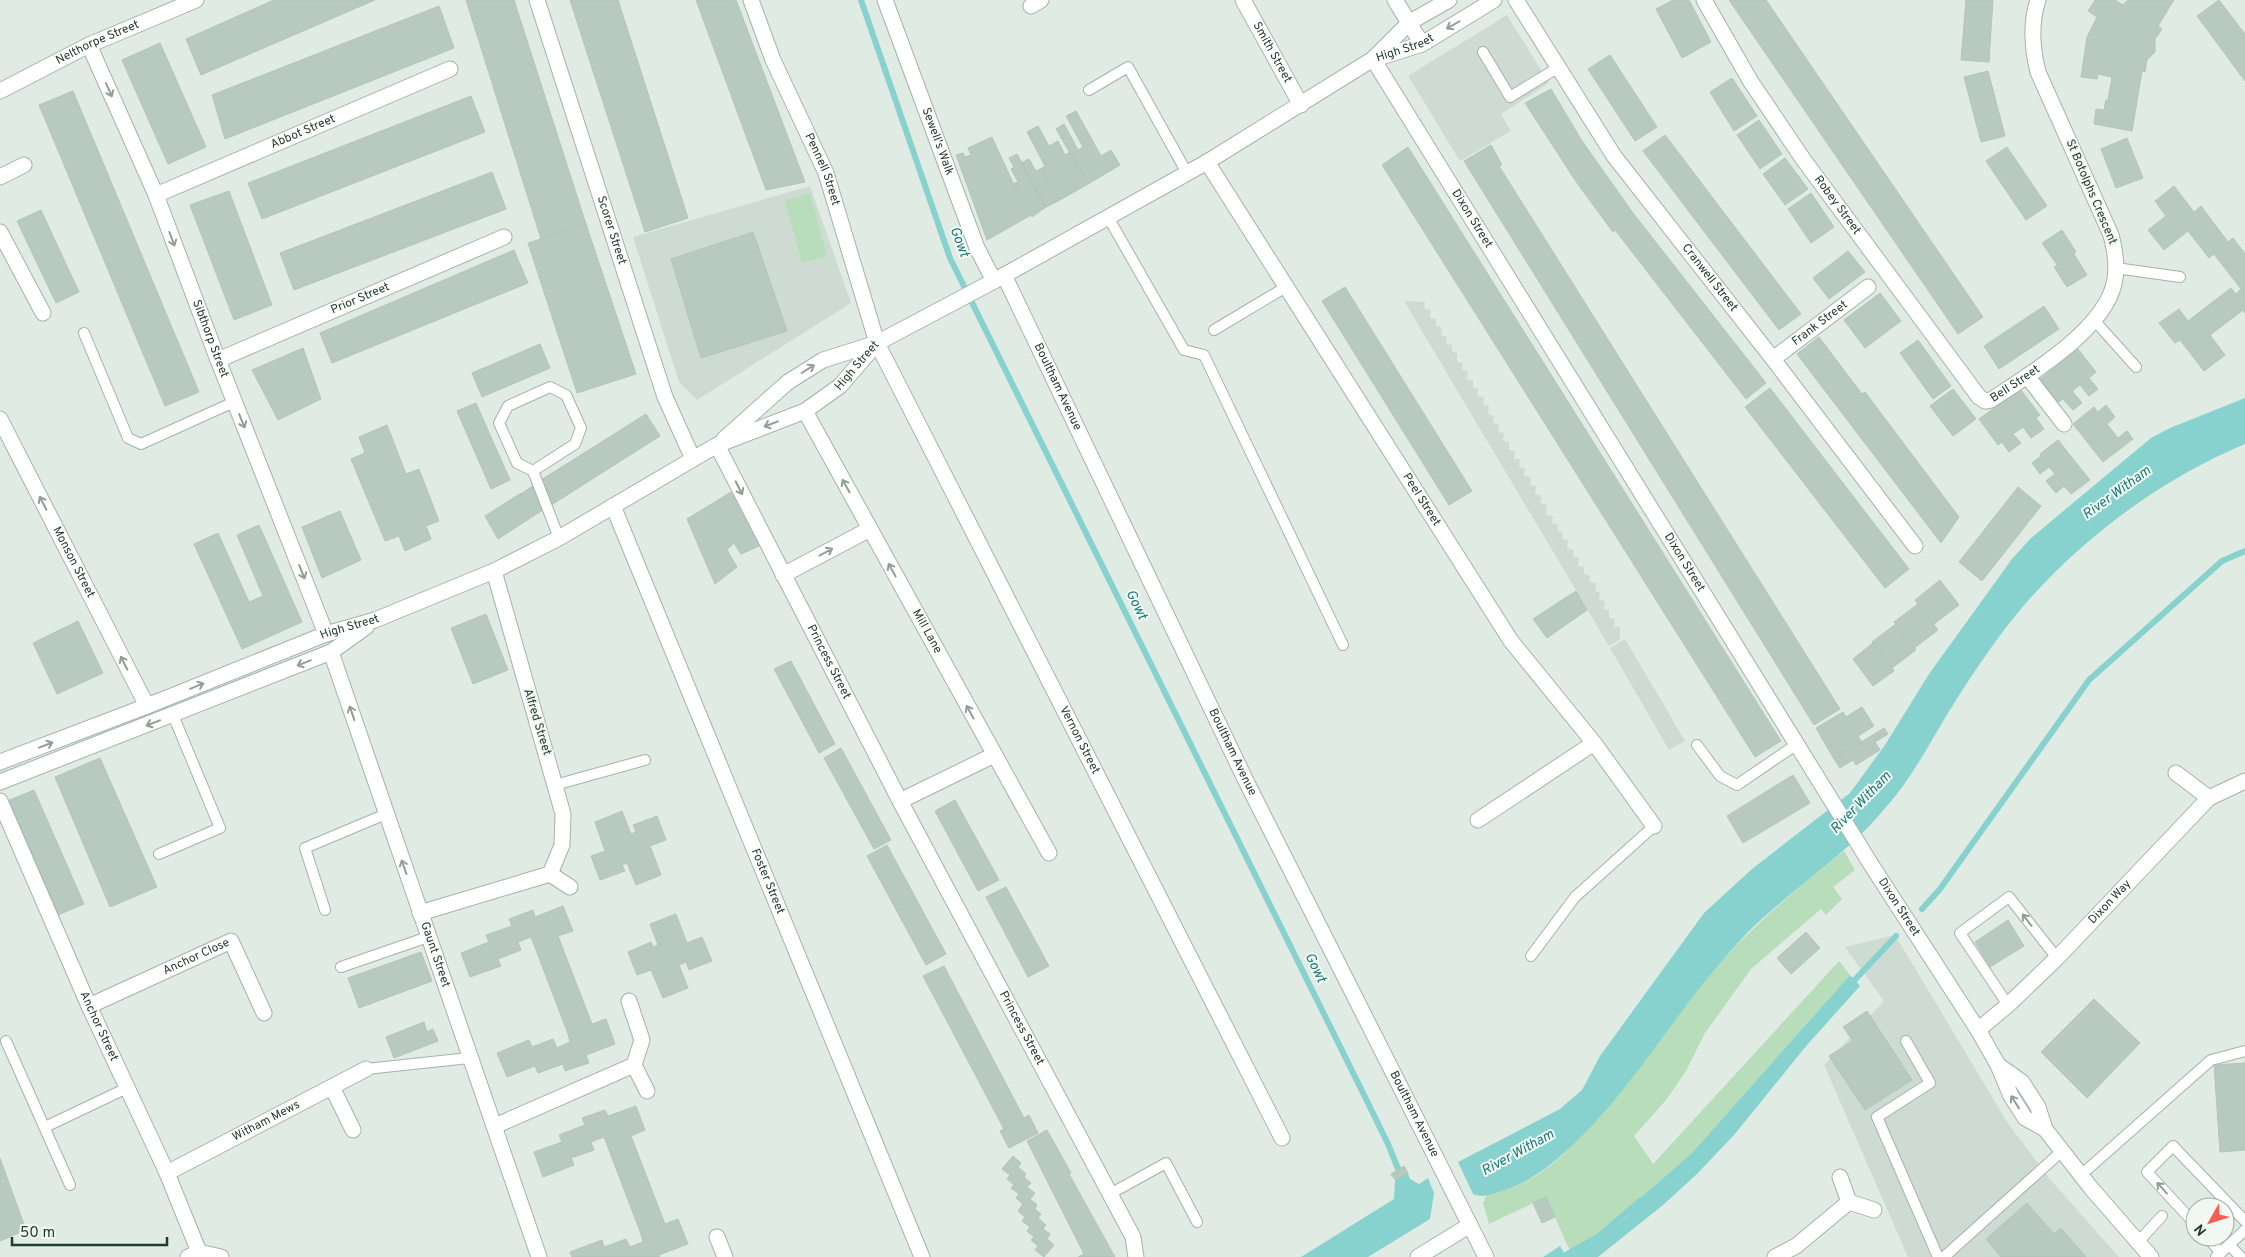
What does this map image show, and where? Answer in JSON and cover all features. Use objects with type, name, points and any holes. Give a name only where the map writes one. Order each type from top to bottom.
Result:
[{"type":"street","name":"Nelthorpe Street","points":[[0,91],[89,45],[196,0]]},
{"type":"street","name":"Scorer Street","points":[[536,0],[665,397],[693,459]]},
{"type":"street","name":"Pennell Street","points":[[751,0],[773,60],[826,173],[877,343]]},
{"type":"street","name":"Sewell's Walk","points":[[885,0],[977,248],[995,280]]},
{"type":"street","name":"Smith Street","points":[[1243,0],[1301,104]]},
{"type":"street","points":[[1395,0],[1422,44]]},
{"type":"street","name":"High Street","points":[[1373,59],[1410,22],[1449,0]]},
{"type":"street","name":"High Street","points":[[1373,59],[1422,44],[1494,0]]},
{"type":"street","name":"Cranwell Street","points":[[1516,0],[1560,67],[1614,156],[1773,359],[1915,546]]},
{"type":"street","name":"Robey Street","points":[[1704,0],[1751,82],[1803,160],[1979,397],[1985,400]]},
{"type":"street","name":"St Botolphs Crescent","points":[[2038,0],[2033,24],[2032,48],[2038,72],[2111,235],[2115,249],[2116,268],[2114,284],[2108,299],[2094,320],[2072,342],[2045,363]]},
{"type":"street","name":"Sibthorp Street","points":[[89,45],[156,195],[234,402],[326,634]]},
{"type":"street","points":[[877,343],[995,280],[1207,162],[1373,59]]},
{"type":"street","name":"Dixon Street","points":[[1373,59],[1864,852],[1978,1030],[1998,1064],[2011,1096],[2025,1118],[2045,1129],[2137,1243],[2151,1257]]},
{"type":"street","name":"Abbot Street","points":[[156,195],[450,68]]},
{"type":"street","name":"Peel Street","points":[[1207,162],[1511,641],[1594,743],[1654,826]]},
{"type":"street","points":[[0,177],[24,165]]},
{"type":"street","points":[[0,232],[6,259],[43,313]]},
{"type":"street","name":"Prior Street","points":[[218,360],[504,237]]},
{"type":"street","name":"Boultham Avenue","points":[[995,280],[1486,1257]]},
{"type":"street","name":"Frank Street","points":[[1773,359],[1868,287]]},
{"type":"street","name":"High Street","points":[[717,445],[805,411],[840,386],[877,343]]},
{"type":"street","name":"High Street","points":[[717,445],[788,382],[823,360],[877,343]]},
{"type":"street","name":"Vernon Street","points":[[877,343],[1282,1138]]},
{"type":"street","name":"Bell Street","points":[[1985,400],[1991,400],[2045,363]]},
{"type":"street","points":[[2027,376],[2064,424]]},
{"type":"street","name":"Mill Lane","points":[[805,411],[1049,853]]},
{"type":"street","name":"Monson Street","points":[[0,419],[147,706]]},
{"type":"street","points":[[375,620],[494,571],[559,538],[717,445]]},
{"type":"street","name":"Princess Street","points":[[717,445],[900,801],[1110,1194],[1132,1238],[1136,1257]]},
{"type":"street","name":"Foster Street","points":[[613,506],[922,1257]]},
{"type":"street","points":[[783,575],[870,529]]},
{"type":"street","name":"Alfred Street","points":[[494,571],[564,814],[562,845],[550,874]]},
{"type":"street","name":"High Street","points":[[0,762],[147,706],[326,634],[375,620]]},
{"type":"street","name":"High Street","points":[[0,782],[331,652],[375,620]]},
{"type":"street","name":"Gaunt Street","points":[[331,652],[539,1257]]},
{"type":"street","points":[[1478,820],[1594,743]]},
{"type":"street","points":[[900,801],[994,755]]},
{"type":"street","points":[[2176,773],[2209,798]]},
{"type":"street","name":"Dixon Way","points":[[1978,1030],[2008,1005],[2057,958],[2209,798],[2245,781]]},
{"type":"street","name":"Anchor Street","points":[[0,801],[89,1006],[167,1173],[194,1254]]},
{"type":"street","points":[[420,913],[550,874],[570,887]]},
{"type":"street","name":"Anchor Close","points":[[89,1006],[231,941],[264,1013]]},
{"type":"street","points":[[629,1001],[642,1040],[634,1065],[647,1091]]},
{"type":"street","points":[[495,1126],[634,1065]]},
{"type":"street","name":"Witham Mews","points":[[167,1173],[366,1069]]},
{"type":"street","points":[[332,1087],[353,1130]]},
{"type":"street","points":[[1840,1177],[1849,1202]]},
{"type":"street","points":[[1849,1202],[1874,1210]]},
{"type":"street","points":[[1775,1257],[1796,1246],[1849,1202]]},
{"type":"street","points":[[1422,1256],[1470,1225]]},
{"type":"street","points":[[717,1237],[725,1257]]},
{"type":"street","points":[[194,1254],[221,1257]]},
{"type":"lane","points":[[1483,52],[1510,97],[1560,67]]},
{"type":"lane","points":[[1089,90],[1128,67],[1187,173]]},
{"type":"lane","points":[[1108,217],[1184,350],[1204,355],[1343,645]]},
{"type":"lane","points":[[2116,268],[2180,277]]},
{"type":"lane","points":[[1214,330],[1286,287]]},
{"type":"lane","points":[[2094,320],[2136,367]]},
{"type":"lane","points":[[84,333],[128,438],[141,444],[234,402]]},
{"type":"lane","points":[[533,471],[575,444],[581,428],[566,395],[550,387],[508,406],[499,423],[517,463],[533,471],[559,538]]},
{"type":"lane","points":[[159,854],[220,828],[173,715]]},
{"type":"lane","points":[[1697,745],[1720,776],[1737,785],[1797,744]]},
{"type":"lane","points":[[555,785],[646,760]]},
{"type":"lane","points":[[325,910],[305,848],[386,814]]},
{"type":"lane","points":[[1531,956],[1575,897],[1654,826]]},
{"type":"lane","points":[[2008,1005],[1960,933],[2009,897],[2057,958]]},
{"type":"lane","points":[[342,967],[428,937]]},
{"type":"lane","points":[[6,1041],[70,1185]]},
{"type":"lane","points":[[1906,1042],[1930,1083],[1877,1118],[1938,1257]]},
{"type":"lane","points":[[2081,1175],[2211,1060],[2245,1051]]},
{"type":"lane","points":[[366,1069],[469,1058]]},
{"type":"lane","points":[[45,1127],[127,1088]]},
{"type":"lane","points":[[2185,1213],[2147,1172],[2173,1146],[2222,1197]]},
{"type":"lane","points":[[1944,1257],[2062,1151]]},
{"type":"lane","points":[[1110,1194],[1166,1163],[1197,1222]]},
{"type":"lane","points":[[2235,1211],[2245,1221]]},
{"type":"lane","points":[[2137,1243],[2162,1216]]},
{"type":"lane","points":[[2235,1241],[2245,1230]]},
{"type":"lane","points":[[2219,1255],[2229,1247]]},
{"type":"lane","points":[[2231,1247],[2241,1257]]},
{"type":"shaded area","points":[[1507,15],[1549,83],[1501,114],[1511,131],[1460,161],[1408,76]]},
{"type":"shaded area","points":[[810,186],[851,303],[697,400],[679,382],[633,237]]},
{"type":"shaded area","points":[[1404,301],[1425,302],[1424,309],[1431,310],[1430,318],[1436,319],[1436,326],[1441,327],[1442,336],[1447,336],[1446,344],[1452,345],[1452,352],[1457,353],[1457,362],[1463,363],[1462,370],[1468,371],[1467,379],[1473,380],[1473,388],[1478,389],[1477,396],[1484,397],[1483,405],[1489,406],[1488,414],[1494,416],[1493,423],[1499,424],[1498,432],[1504,433],[1503,441],[1509,442],[1509,450],[1515,451],[1514,459],[1520,459],[1519,467],[1525,468],[1524,476],[1531,477],[1530,485],[1536,486],[1535,494],[1542,496],[1540,503],[1547,505],[1546,515],[1553,516],[1552,523],[1558,525],[1558,531],[1563,532],[1562,539],[1568,540],[1567,548],[1574,550],[1573,556],[1579,558],[1578,566],[1584,567],[1584,574],[1590,576],[1589,582],[1596,583],[1595,591],[1600,592],[1599,600],[1605,601],[1604,609],[1609,610],[1609,618],[1615,619],[1614,627],[1620,627],[1620,639],[1609,646]]},
{"type":"shaded area","points":[[1625,639],[1685,741],[1669,750],[1610,648]]},
{"type":"shaded area","points":[[1895,935],[2007,1122],[2049,1178],[2119,1257],[1908,1257],[1824,1065],[1884,1001],[1845,947]]},
{"type":"green space","points":[[810,193],[827,256],[802,263],[785,201]]},
{"type":"green space","points":[[1844,851],[1855,870],[1833,887],[1842,899],[1826,915],[1821,909],[1751,969],[1705,1033],[1686,1071],[1666,1100],[1634,1136],[1653,1164],[1839,961],[1850,975],[1692,1153],[1638,1200],[1628,1216],[1592,1244],[1576,1246],[1570,1251],[1546,1197],[1489,1224],[1483,1203],[1487,1195],[1523,1183],[1550,1166],[1564,1154],[1611,1102],[1720,963],[1780,904]]},
{"type":"water","name":"River Witham","points":[[2245,398],[2245,444],[2187,472],[2132,507],[2057,570],[2010,622],[1985,656],[1895,796],[1855,840],[1748,932],[1691,999],[1630,1081],[1580,1138],[1553,1162],[1526,1181],[1489,1195],[1480,1196],[1473,1194],[1458,1162],[1560,1109],[1582,1090],[1600,1056],[1704,913],[1752,869],[1850,793],[1885,745],[1929,674],[2012,559],[2031,538],[2151,438],[2170,428]]},
{"type":"water","points":[[1850,975],[1860,986],[1807,1045],[1734,1135],[1697,1174],[1663,1205],[1598,1257],[1543,1257],[1560,1246],[1565,1254],[1576,1246],[1592,1244],[1628,1216],[1638,1200],[1692,1153]]},
{"type":"water","points":[[1408,1173],[1410,1179],[1419,1184],[1428,1178],[1434,1193],[1430,1219],[1368,1257],[1301,1257],[1394,1199],[1395,1180]]},
{"type":"building","points":[[274,0],[375,0],[201,75],[186,39]]},
{"type":"building","points":[[466,0],[514,0],[586,224],[541,239]]},
{"type":"building","points":[[570,0],[618,0],[688,218],[645,232]]},
{"type":"building","points":[[696,0],[736,0],[805,182],[766,190]]},
{"type":"building","points":[[1673,0],[1689,0],[1711,42],[1682,58],[1656,9]]},
{"type":"building","points":[[1729,0],[1766,0],[1983,317],[1958,334]]},
{"type":"building","points":[[1966,0],[1993,0],[1989,62],[1961,60]]},
{"type":"building","points":[[2095,0],[2115,0],[2123,5],[2128,0],[2174,0],[2158,26],[2162,29],[2155,39],[2155,52],[2147,60],[2145,72],[2142,71],[2132,131],[2094,124],[2096,109],[2104,110],[2106,100],[2108,100],[2112,77],[2098,74],[2097,79],[2081,77],[2087,37],[2097,17],[2088,11]]},
{"type":"building","points":[[2219,0],[2245,34],[2245,81],[2197,16]]},
{"type":"building","points":[[439,6],[454,48],[225,139],[212,95]]},
{"type":"building","points":[[160,43],[206,147],[168,164],[122,60]]},
{"type":"building","points":[[1610,55],[1657,127],[1635,141],[1588,69]]},
{"type":"building","points":[[1988,71],[2005,136],[1981,142],[1964,77]]},
{"type":"building","points":[[1732,78],[1757,116],[1734,131],[1710,92]]},
{"type":"building","points":[[1551,89],[1582,141],[1633,213],[1766,383],[1746,399],[1615,230],[1613,232],[1577,183],[1525,103]]},
{"type":"building","points":[[73,91],[199,392],[165,406],[39,105]]},
{"type":"building","points":[[471,96],[485,132],[262,219],[248,183]]},
{"type":"building","points":[[1076,111],[1101,156],[1111,150],[1120,165],[1088,184],[1056,129],[1064,124],[1078,150],[1083,147],[1066,116]]},
{"type":"building","points":[[1759,120],[1782,154],[1760,169],[1737,135]]},
{"type":"building","points":[[1038,126],[1049,146],[1058,141],[1065,155],[1070,152],[1088,184],[1060,200],[1042,168],[1045,166],[1027,132]]},
{"type":"building","points":[[1665,135],[1801,314],[1779,330],[1643,151]]},
{"type":"building","points":[[992,137],[1019,196],[1031,215],[987,240],[956,155],[963,153],[965,157],[971,155],[968,148]]},
{"type":"building","points":[[2127,138],[2143,178],[2116,188],[2101,149]]},
{"type":"building","points":[[1491,145],[1502,165],[1499,166],[1840,709],[1814,725],[1464,161]]},
{"type":"building","points":[[1408,147],[1781,741],[1755,757],[1382,165]]},
{"type":"building","points":[[2007,147],[2047,206],[2026,220],[1986,161]]},
{"type":"building","points":[[1017,154],[1046,207],[1032,217],[1013,184],[1018,182],[1011,169],[1014,167],[1009,158]]},
{"type":"building","points":[[1785,158],[1808,189],[1785,205],[1763,174]]},
{"type":"building","points":[[1029,159],[1036,171],[1042,168],[1060,200],[1046,207],[1021,163]]},
{"type":"building","points":[[492,172],[506,209],[294,290],[280,253]]},
{"type":"building","points":[[2174,186],[2194,212],[2201,206],[2228,242],[2233,238],[2245,254],[2245,313],[2243,310],[2210,335],[2225,355],[2204,371],[2180,340],[2175,343],[2159,323],[2179,309],[2188,321],[2231,288],[2236,294],[2241,289],[2214,254],[2209,258],[2188,231],[2164,250],[2148,230],[2166,216],[2155,201]]},
{"type":"building","points":[[229,191],[272,305],[234,320],[190,205]]},
{"type":"building","points":[[1811,193],[1834,227],[1811,243],[1788,209]]},
{"type":"building","points":[[41,210],[79,292],[56,303],[17,221]]},
{"type":"building","points":[[586,224],[636,374],[577,393],[528,243]]},
{"type":"building","points":[[2062,230],[2076,252],[2057,265],[2042,243]]},
{"type":"building","points":[[753,232],[787,331],[701,358],[671,259]]},
{"type":"building","points":[[514,250],[528,283],[332,363],[320,333]]},
{"type":"building","points":[[1848,251],[1865,272],[1829,299],[1813,278]]},
{"type":"building","points":[[2074,254],[2087,275],[2067,287],[2054,267]]},
{"type":"building","points":[[1345,287],[1472,491],[1449,505],[1322,301]]},
{"type":"building","points":[[1880,293],[1901,321],[1865,348],[1844,320]]},
{"type":"building","points":[[2044,306],[2059,329],[1999,369],[1984,346]]},
{"type":"building","points":[[1819,337],[1862,394],[1865,392],[1959,517],[1941,543],[1797,354]]},
{"type":"building","points":[[1918,340],[1951,386],[1933,399],[1900,353]]},
{"type":"building","points":[[540,344],[550,368],[482,397],[472,373]]},
{"type":"building","points":[[303,348],[321,399],[278,420],[252,370]]},
{"type":"building","points":[[2078,349],[2096,372],[2089,378],[2098,389],[2089,396],[2080,385],[2072,391],[2082,403],[2073,410],[2063,399],[2057,403],[2039,380]]},
{"type":"building","points":[[1770,388],[1909,569],[1885,588],[1745,407]]},
{"type":"building","points":[[1953,389],[1976,419],[1953,436],[1930,406]]},
{"type":"building","points":[[2020,389],[2040,415],[2036,418],[2044,429],[2031,438],[2023,427],[2013,434],[2021,443],[2009,452],[2002,442],[1998,445],[1979,419]]},
{"type":"building","points":[[476,403],[510,480],[491,489],[457,411]]},
{"type":"building","points":[[2106,405],[2115,417],[2107,424],[2118,438],[2127,431],[2133,439],[2103,462],[2073,424],[2094,407],[2098,412]]},
{"type":"building","points":[[646,414],[660,436],[556,502],[541,480]]},
{"type":"building","points":[[387,425],[406,474],[419,469],[439,521],[426,526],[431,539],[405,551],[399,536],[385,541],[351,459],[365,453],[359,437]]},
{"type":"building","points":[[2058,440],[2090,480],[2071,494],[2064,486],[2056,493],[2046,481],[2055,474],[2049,467],[2040,474],[2032,463]]},
{"type":"building","points":[[541,480],[556,502],[535,515],[521,494]]},
{"type":"building","points":[[2018,487],[2041,506],[1982,581],[1959,562]]},
{"type":"building","points":[[731,492],[759,546],[741,554],[734,543],[727,550],[737,567],[715,584],[687,519]]},
{"type":"building","points":[[521,493],[535,515],[498,539],[485,516]]},
{"type":"building","points":[[340,511],[361,560],[322,578],[302,527]]},
{"type":"building","points":[[259,525],[302,622],[242,649],[194,544],[218,533],[249,602],[263,596],[237,535]]},
{"type":"building","points":[[1940,580],[1959,605],[1934,624],[1915,600]]},
{"type":"building","points":[[1576,591],[1587,610],[1547,638],[1533,619]]},
{"type":"building","points":[[1918,604],[1938,630],[1914,648],[1894,622]]},
{"type":"building","points":[[486,614],[508,670],[473,684],[451,628]]},
{"type":"building","points":[[78,621],[103,673],[57,694],[33,643]]},
{"type":"building","points":[[1896,624],[1916,650],[1892,668],[1872,642]]},
{"type":"building","points":[[1873,643],[1894,671],[1873,686],[1853,659]]},
{"type":"building","points":[[791,661],[835,744],[819,753],[774,669]]},
{"type":"building","points":[[1862,707],[1874,726],[1858,736],[1862,742],[1834,759],[1816,728],[1843,712],[1846,717]]},
{"type":"building","points":[[1884,728],[1888,734],[1875,742],[1880,750],[1856,765],[1853,760],[1840,768],[1834,759]]},
{"type":"building","points":[[841,748],[891,840],[874,849],[824,758]]},
{"type":"building","points":[[100,758],[157,887],[110,907],[55,777]]},
{"type":"building","points":[[1793,775],[1810,803],[1743,843],[1727,816]]},
{"type":"building","points":[[34,790],[84,904],[58,915],[42,878],[39,879],[5,802]]},
{"type":"building","points":[[955,800],[999,880],[978,891],[935,811]]},
{"type":"building","points":[[622,811],[631,834],[636,832],[633,825],[657,816],[666,840],[650,846],[661,875],[636,885],[627,863],[622,865],[625,871],[600,880],[591,856],[605,851],[595,822]]},
{"type":"building","points":[[887,845],[946,954],[926,965],[867,856]]},
{"type":"building","points":[[1006,887],[1049,966],[1028,977],[986,897]]},
{"type":"building","points":[[563,906],[573,931],[558,936],[592,1024],[606,1019],[615,1044],[586,1055],[589,1063],[565,1071],[563,1064],[538,1073],[535,1066],[507,1077],[497,1053],[529,1040],[532,1047],[553,1039],[557,1048],[570,1042],[568,1034],[531,937],[518,942],[521,950],[498,959],[501,966],[470,977],[461,953],[489,942],[486,935],[512,926],[509,919],[533,910],[535,917]]},
{"type":"building","points":[[676,914],[687,943],[702,937],[712,961],[689,970],[686,962],[679,965],[688,988],[663,998],[651,970],[637,975],[628,952],[651,942],[653,947],[658,945],[650,924]]},
{"type":"building","points":[[2008,920],[2024,946],[1990,967],[1975,942]]},
{"type":"building","points":[[1806,932],[1820,948],[1791,974],[1777,958]]},
{"type":"building","points":[[421,952],[432,981],[359,1008],[348,978]]},
{"type":"building","points":[[944,966],[1024,1118],[1004,1129],[923,976]]},
{"type":"building","points":[[2094,999],[2140,1043],[2087,1098],[2041,1052]]},
{"type":"building","points":[[1867,1011],[1912,1080],[1865,1110],[1829,1056],[1853,1041],[1843,1027]]},
{"type":"building","points":[[424,1022],[427,1032],[433,1029],[438,1041],[394,1058],[386,1037]]},
{"type":"building","points":[[2245,1063],[2245,1150],[2220,1152],[2214,1065]]},
{"type":"building","points":[[636,1106],[645,1130],[631,1136],[665,1224],[678,1219],[688,1244],[659,1255],[660,1257],[572,1257],[570,1252],[602,1240],[604,1247],[626,1239],[630,1247],[643,1242],[641,1234],[604,1137],[591,1142],[594,1150],[571,1158],[574,1165],[543,1177],[534,1152],[562,1142],[559,1135],[585,1125],[582,1118],[605,1110],[608,1116]]},
{"type":"building","points":[[1029,1115],[1038,1133],[1009,1148],[1000,1131]]},
{"type":"building","points":[[1047,1130],[1115,1257],[1078,1257],[1084,1254],[1027,1141]]},
{"type":"building","points":[[1013,1156],[1021,1163],[1018,1167],[1026,1174],[1024,1177],[1031,1183],[1027,1187],[1035,1193],[1030,1199],[1037,1205],[1035,1209],[1041,1214],[1038,1218],[1046,1225],[1043,1229],[1050,1234],[1047,1239],[1054,1245],[1044,1257],[1035,1250],[1038,1246],[1031,1240],[1034,1237],[1027,1231],[1030,1227],[1022,1221],[1025,1217],[1018,1211],[1023,1204],[1016,1198],[1019,1194],[1011,1188],[1014,1185],[1007,1179],[1010,1175],[1002,1169]]},
{"type":"building","points":[[0,1158],[26,1230],[0,1241]]},
{"type":"building","points":[[1404,1166],[1408,1173],[1395,1180],[1391,1174]]},
{"type":"building","points":[[1546,1197],[1555,1217],[1542,1223],[1533,1203]]},
{"type":"building","points":[[2027,1203],[2054,1234],[2061,1228],[2086,1257],[2001,1257],[1986,1239]]},
{"type":"waterway","name":"Gowt","points":[[861,0],[950,258],[1367,1101],[1401,1176]]},
{"type":"waterway","points":[[1922,909],[1940,889],[2089,680],[2222,561],[2245,551]]},
{"type":"waterway","points":[[1849,986],[1896,936]]},
{"type":"waterway","points":[[1562,1257],[1599,1236],[1640,1201]]}]
